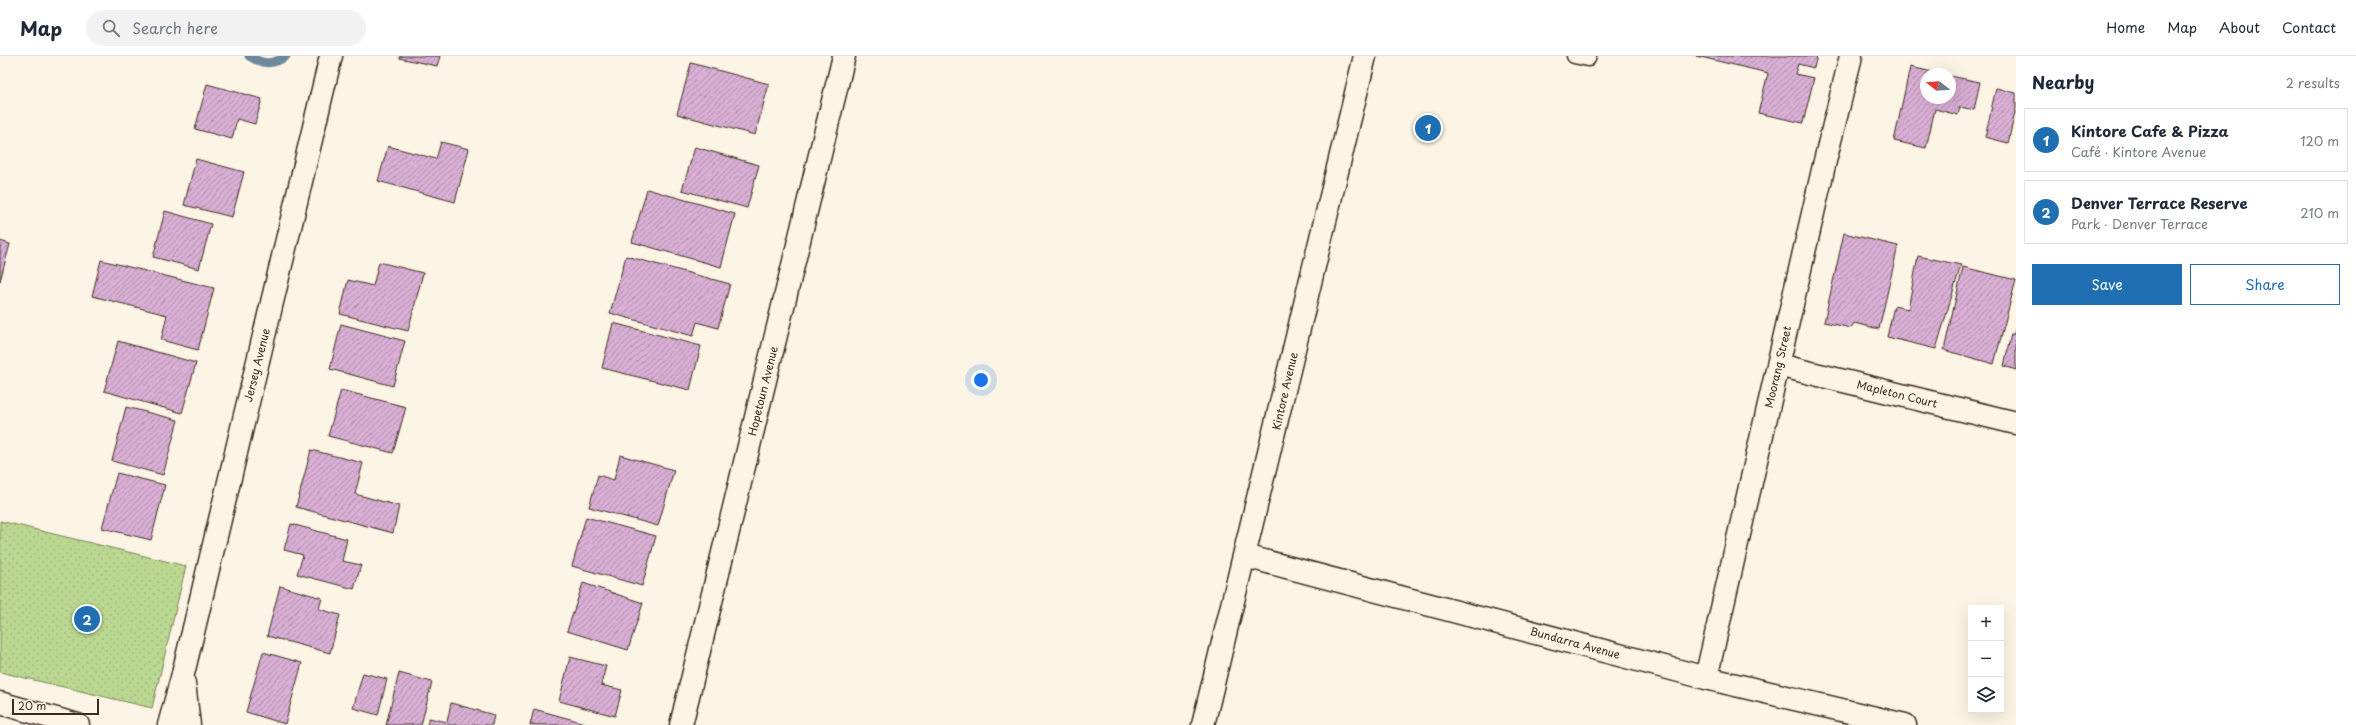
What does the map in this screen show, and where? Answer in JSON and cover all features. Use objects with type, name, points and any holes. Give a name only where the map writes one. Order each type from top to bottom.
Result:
[{"type":"street","name":"Jersey Avenue","points":[[169,725],[183,674],[331,56]]},
{"type":"street","name":"Hopetoun Avenue","points":[[681,725],[844,56]]},
{"type":"street","name":"Kintore Avenue","points":[[1203,725],[1246,556],[1365,56]]},
{"type":"street","name":"Moorang Street","points":[[1706,678],[1851,56]]},
{"type":"street","name":"Mapleton Court","points":[[1778,365],[2016,423]]},
{"type":"street","name":"Bundarra Avenue","points":[[1246,556],[1706,678],[1905,725]]},
{"type":"street","name":"Jersey Avenue","points":[[183,674],[189,725]]},
{"type":"street","points":[[0,703],[78,725]]},
{"type":"lane","points":[[1574,56],[1588,59],[1589,56]]},
{"type":"green space","points":[[0,521],[186,566],[152,708],[0,672]]},
{"type":"building","points":[[400,56],[440,56],[437,66],[399,58]]},
{"type":"building","points":[[1696,56],[1817,56],[1814,68],[1798,64],[1795,74],[1814,78],[1803,123],[1758,113],[1768,73]]},
{"type":"building","points":[[691,63],[769,84],[755,135],[677,114]]},
{"type":"building","points":[[1910,67],[1920,69],[1920,104],[1956,104],[1956,77],[1980,82],[1974,110],[1960,107],[1958,115],[1935,109],[1926,148],[1894,141]]},
{"type":"building","points":[[207,84],[262,99],[255,124],[237,119],[232,139],[195,129]]},
{"type":"building","points":[[1996,88],[2016,93],[2016,108],[2008,143],[1985,137]]},
{"type":"building","points":[[441,142],[469,149],[455,202],[378,181],[388,146],[436,159]]},
{"type":"building","points":[[695,147],[759,165],[747,208],[682,190]]},
{"type":"building","points":[[196,159],[244,172],[232,217],[184,205]]},
{"type":"building","points":[[647,189],[735,214],[721,267],[632,242]]},
{"type":"building","points":[[165,211],[211,224],[199,269],[153,257]]},
{"type":"building","points":[[1844,233],[1898,246],[1879,329],[1854,323],[1851,328],[1824,322]]},
{"type":"building","points":[[0,241],[10,244],[0,281]]},
{"type":"building","points":[[626,256],[730,284],[718,328],[697,322],[693,336],[610,313]]},
{"type":"building","points":[[1918,256],[1961,265],[1936,349],[1887,337],[1894,306],[1908,309]]},
{"type":"building","points":[[101,260],[214,288],[198,350],[161,340],[167,315],[92,296]]},
{"type":"building","points":[[379,262],[423,273],[408,331],[340,314],[348,280],[373,286]]},
{"type":"building","points":[[1963,267],[2016,280],[1994,364],[1944,350]]},
{"type":"building","points":[[613,323],[701,346],[690,390],[602,368]]},
{"type":"building","points":[[341,324],[405,341],[393,386],[330,369]]},
{"type":"building","points":[[2016,325],[2016,370],[2004,366],[2011,334],[2014,334]]},
{"type":"building","points":[[118,341],[196,363],[182,413],[104,391]]},
{"type":"building","points":[[341,390],[406,407],[393,453],[328,436]]},
{"type":"building","points":[[126,407],[178,420],[163,475],[112,461]]},
{"type":"building","points":[[311,450],[363,463],[355,494],[399,506],[393,533],[296,507]]},
{"type":"building","points":[[620,455],[674,470],[658,526],[589,507],[598,475],[614,480]]},
{"type":"building","points":[[117,473],[165,485],[151,540],[102,528]]},
{"type":"building","points":[[586,517],[656,536],[642,586],[572,566]]},
{"type":"building","points":[[291,524],[347,539],[342,561],[361,565],[354,589],[297,574],[303,555],[284,550]]},
{"type":"building","points":[[583,583],[643,603],[628,650],[567,631]]},
{"type":"building","points":[[280,586],[322,598],[319,609],[340,615],[330,653],[267,636]]},
{"type":"building","points":[[263,652],[302,663],[285,724],[246,712]]},
{"type":"building","points":[[570,657],[606,666],[601,685],[622,690],[615,716],[559,701]]},
{"type":"building","points":[[363,673],[387,679],[378,715],[353,708]]},
{"type":"building","points":[[399,673],[432,682],[421,725],[386,725]]},
{"type":"building","points":[[451,703],[494,715],[492,725],[427,725],[429,718],[447,722]]},
{"type":"building","points":[[534,709],[592,725],[530,725]]},
{"type":"waterway","points":[[249,56],[259,61],[268,63],[277,61],[286,56]]},
{"type":"place","name":"Kintore Cafe & Pizza","points":[[1428,128]]},
{"type":"place","name":"Denver Terrace Reserve","points":[[87,619]]}]
